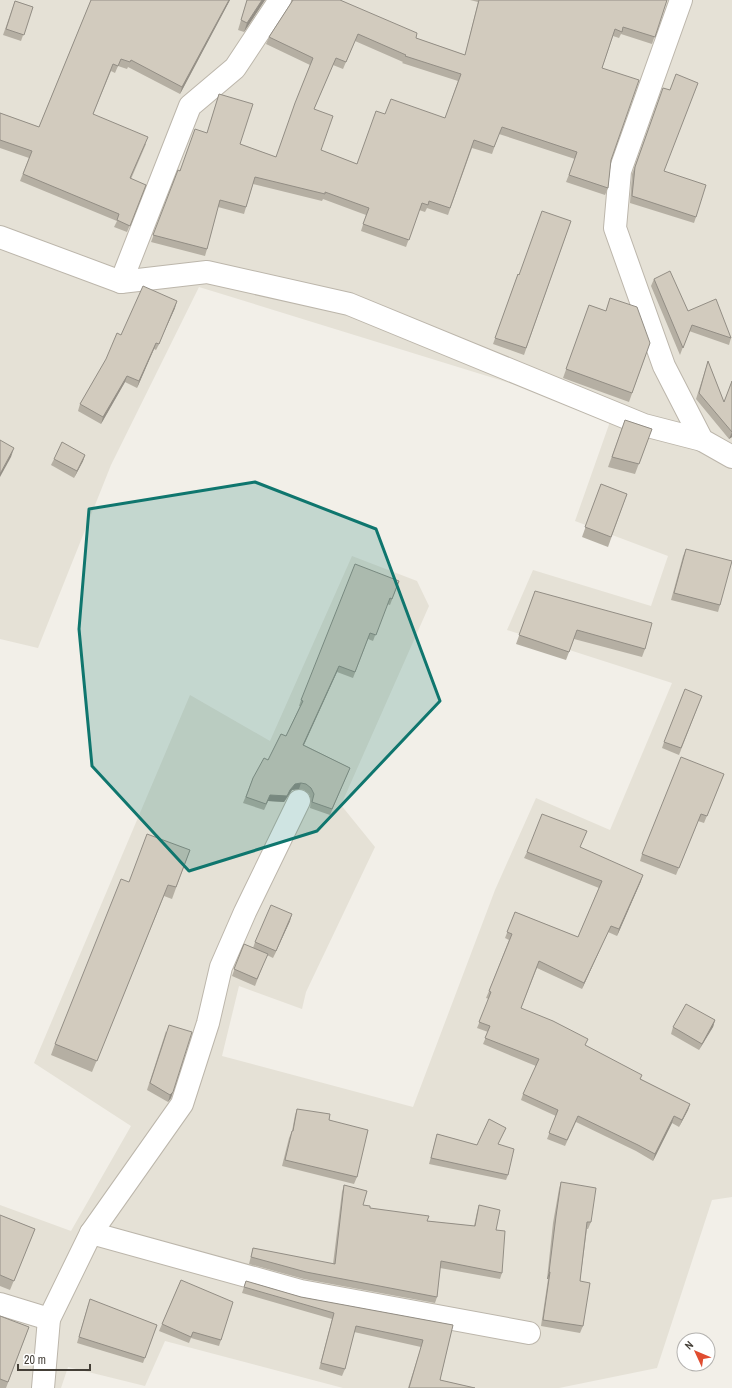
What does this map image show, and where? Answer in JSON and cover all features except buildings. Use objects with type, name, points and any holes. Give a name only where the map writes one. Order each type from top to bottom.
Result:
[{"type":"street","points":[[121,282],[190,106],[235,68],[280,0]]},
{"type":"street","points":[[681,0],[620,171],[615,228],[664,366],[702,440]]},
{"type":"street","points":[[0,238],[121,282],[207,272],[349,304],[644,425],[702,440],[732,457]]},
{"type":"street","points":[[43,1388],[49,1318],[91,1232],[182,1104],[208,1023],[221,967],[245,912],[300,801]]},
{"type":"street","points":[[91,1232],[301,1291],[529,1333]]},
{"type":"street","points":[[0,1304],[49,1318]]},
{"type":"highlighted area","points":[[255,482],[376,529],[440,701],[317,831],[189,871],[92,766],[79,629],[89,509]]},
{"type":"shaded area","points":[[0,0],[732,0],[732,1197],[712,1200],[657,1368],[559,1388],[343,1388],[165,1341],[145,1386],[68,1367],[61,1388],[0,1388],[0,1205],[71,1231],[131,1126],[34,1063],[190,695],[270,741],[352,556],[417,581],[429,606],[341,805],[375,847],[306,992],[302,1009],[239,986],[222,1056],[413,1107],[495,890],[536,798],[610,830],[672,683],[507,630],[533,570],[651,606],[668,556],[575,521],[612,416],[199,287],[111,465],[38,648],[0,639]]}]
